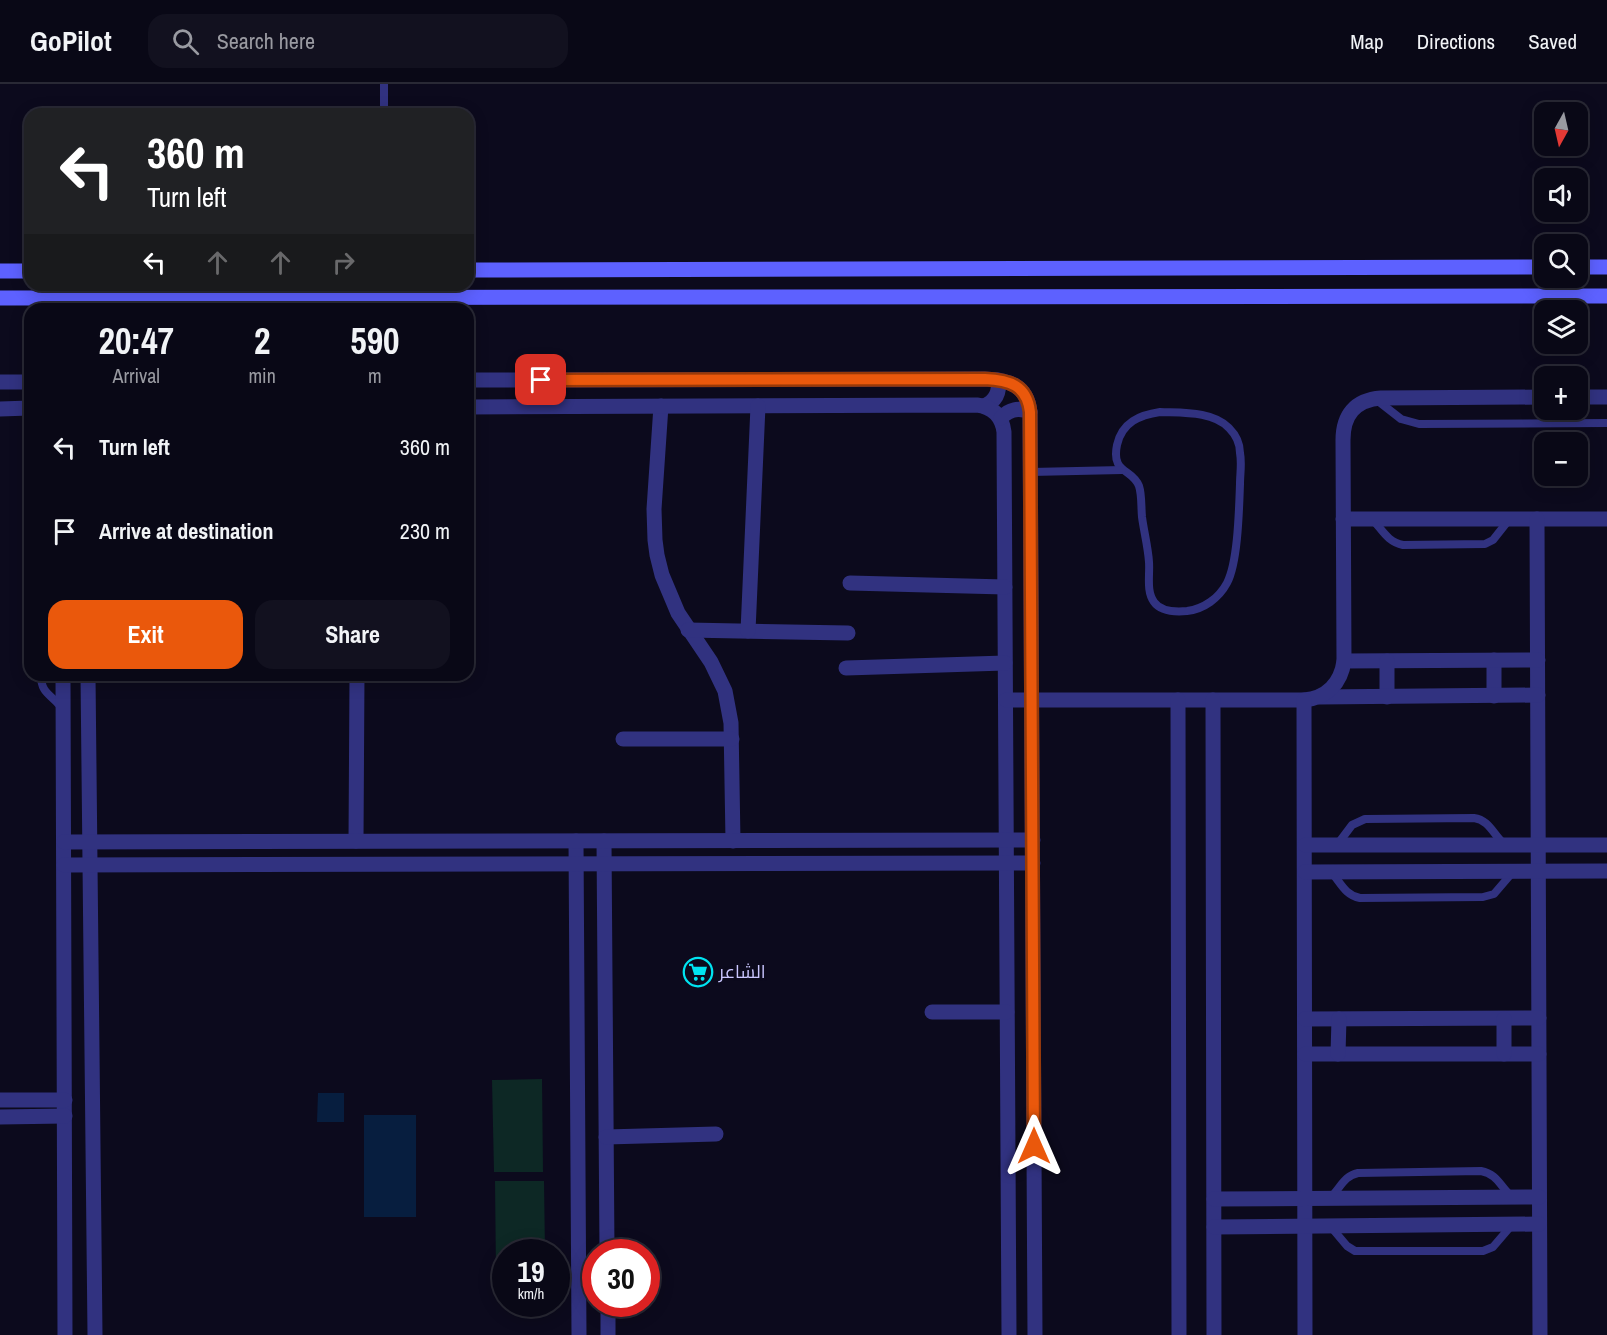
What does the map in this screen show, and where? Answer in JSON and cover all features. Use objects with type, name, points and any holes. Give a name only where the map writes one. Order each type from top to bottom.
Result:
[{"type":"street","points":[[474,270],[1534,267]]},
{"type":"street","points":[[1588,267],[1607,267]]},
{"type":"street","points":[[0,271],[24,271]]},
{"type":"street","points":[[0,298],[1607,296]]},
{"type":"street","points":[[474,380],[998,380],[1016,385],[1027,399],[1030,412],[1031,472],[1035,1335]]},
{"type":"street","points":[[984,406],[997,396],[998,380]]},
{"type":"street","points":[[0,382],[24,382]]},
{"type":"street","points":[[1310,699],[1330,690],[1336,684],[1343,669],[1344,425],[1346,419],[1355,407],[1375,398],[1534,397]]},
{"type":"street","points":[[1588,397],[1607,397]]},
{"type":"street","points":[[660,406],[654,509],[655,540],[662,575],[669,594],[688,630],[719,676],[729,707],[732,740],[733,841]]},
{"type":"street","points":[[748,631],[758,406]]},
{"type":"street","points":[[474,407],[984,406],[1001,418],[1004,432],[1009,1335]]},
{"type":"street","points":[[0,409],[24,408]]},
{"type":"street","points":[[1001,418],[1015,409],[1030,412]]},
{"type":"street","points":[[1343,519],[1607,519]]},
{"type":"street","points":[[1537,519],[1540,1335]]},
{"type":"street","points":[[850,583],[1005,587]]},
{"type":"street","points":[[688,630],[848,633]]},
{"type":"street","points":[[1494,660],[1494,696]]},
{"type":"street","points":[[1344,661],[1538,660]]},
{"type":"street","points":[[1387,661],[1387,697]]},
{"type":"street","points":[[846,668],[1005,663]]},
{"type":"street","points":[[63,681],[65,1335]]},
{"type":"street","points":[[88,681],[95,1335]]},
{"type":"street","points":[[356,841],[357,681]]},
{"type":"street","points":[[1006,700],[1213,700],[1538,695]]},
{"type":"street","points":[[1305,1335],[1305,845],[1310,699]]},
{"type":"street","points":[[1178,700],[1179,1335]]},
{"type":"street","points":[[1213,700],[1214,1335]]},
{"type":"street","points":[[623,739],[732,740]]},
{"type":"street","points":[[64,842],[1033,840]]},
{"type":"street","points":[[576,841],[579,1335]]},
{"type":"street","points":[[604,841],[607,1239]]},
{"type":"street","points":[[1305,845],[1607,845]]},
{"type":"street","points":[[64,865],[1033,863]]},
{"type":"street","points":[[1305,872],[1607,872]]},
{"type":"street","points":[[932,1012],[1007,1012]]},
{"type":"street","points":[[1305,1019],[1539,1018]]},
{"type":"street","points":[[1338,1019],[1338,1054]]},
{"type":"street","points":[[1503,1054],[1504,1019]]},
{"type":"street","points":[[1305,1054],[1539,1054]]},
{"type":"street","points":[[0,1100],[65,1100]]},
{"type":"street","points":[[0,1117],[65,1116]]},
{"type":"street","points":[[606,1137],[716,1134]]},
{"type":"street","points":[[1214,1199],[1539,1197]]},
{"type":"street","points":[[1214,1227],[1539,1224]]},
{"type":"street","points":[[608,1317],[608,1335]]},
{"type":"lane","points":[[384,84],[384,108]]},
{"type":"lane","points":[[1375,398],[1401,418],[1413,423],[1607,423]]},
{"type":"lane","points":[[1031,472],[1122,470],[1132,477],[1139,487],[1152,600],[1161,608],[1180,612],[1208,603],[1223,590],[1234,558],[1241,463],[1235,435],[1214,418],[1171,412],[1145,414],[1125,427],[1118,441],[1117,457],[1122,470]]},
{"type":"lane","points":[[1372,519],[1389,540],[1403,545],[1485,544],[1493,540],[1510,519]]},
{"type":"lane","points":[[41,681],[44,690],[64,710]]},
{"type":"lane","points":[[1337,845],[1352,825],[1365,819],[1474,818],[1487,823],[1505,845]]},
{"type":"lane","points":[[1331,872],[1344,890],[1351,896],[1360,898],[1489,896],[1498,890],[1513,872]]},
{"type":"lane","points":[[1330,1198],[1344,1180],[1358,1173],[1481,1171],[1495,1176],[1512,1197]]},
{"type":"lane","points":[[1330,1226],[1347,1246],[1355,1251],[1483,1251],[1493,1247],[1513,1225]]},
{"type":"green space","points":[[542,1079],[543,1172],[494,1172],[492,1080]]},
{"type":"green space","points":[[495,1181],[544,1181],[545,1239],[496,1239]]},
{"type":"water","points":[[318,1093],[344,1093],[344,1122],[317,1122]]},
{"type":"water","points":[[364,1115],[416,1115],[416,1217],[364,1217]]},
{"type":"place","name":"الشاعر","points":[[698,972]]},
{"type":"route","points":[[541,380],[985,379],[1007,381],[1022,391],[1030,405],[1034,1146]]}]
